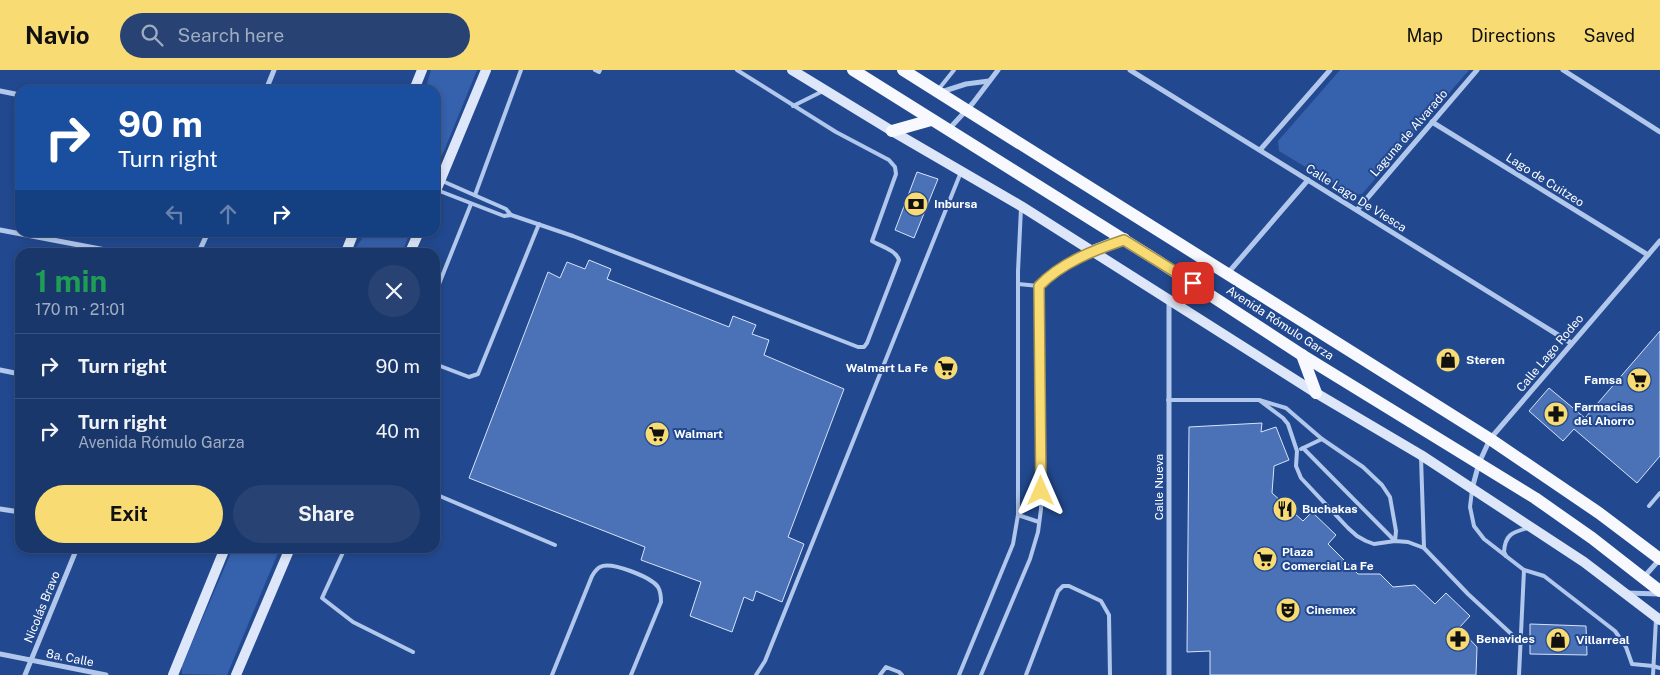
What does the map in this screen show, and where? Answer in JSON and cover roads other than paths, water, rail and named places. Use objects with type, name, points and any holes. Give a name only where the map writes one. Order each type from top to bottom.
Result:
[{"type":"main road","name":"Avenida Rómulo Garza","points":[[853,70],[1302,354],[1535,498],[1592,538],[1660,593]]},
{"type":"main road","name":"Avenida Rómulo Garza","points":[[904,70],[1490,440],[1599,513],[1660,559]]},
{"type":"main road","points":[[892,131],[931,120]]},
{"type":"main road","points":[[1093,251],[1124,240]]},
{"type":"main road","points":[[1302,354],[1316,392]]},
{"type":"street","points":[[268,85],[274,70]]},
{"type":"street","points":[[416,85],[422,70]]},
{"type":"street","points":[[440,177],[486,70]]},
{"type":"street","points":[[792,70],[1021,206],[1316,392],[1421,455],[1584,562],[1658,618]]},
{"type":"street","points":[[949,130],[998,70]]},
{"type":"street","name":"Calle Lago De Viesca","points":[[1130,70],[1571,343]]},
{"type":"street","points":[[1260,150],[1330,70]]},
{"type":"street","name":"Laguna de Alvarado","points":[[1357,210],[1476,70]]},
{"type":"street","points":[[1563,70],[1660,132]]},
{"type":"street","points":[[939,92],[966,84],[989,81]]},
{"type":"street","points":[[0,91],[15,94]]},
{"type":"street","name":"Lago de Cuitzeo","points":[[1432,122],[1648,255]]},
{"type":"street","points":[[1226,275],[1308,180]]},
{"type":"street","points":[[0,230],[15,233]]},
{"type":"street","points":[[37,237],[95,248]]},
{"type":"street","name":"Calle Lago Rodeo","points":[[1472,489],[1490,440],[1660,241]]},
{"type":"street","name":"Calle Nueva","points":[[1169,299],[1169,675]]},
{"type":"street","points":[[0,370],[15,373]]},
{"type":"street","points":[[0,509],[15,511]]},
{"type":"street","name":"Nicolás Bravo","points":[[25,675],[75,553]]},
{"type":"street","points":[[173,675],[224,553]]},
{"type":"street","points":[[236,675],[288,553]]},
{"type":"street","points":[[1643,578],[1660,559]]},
{"type":"street","points":[[1627,594],[1660,593]]},
{"type":"street","name":"8a. Calle","points":[[0,654],[106,675]]},
{"type":"lane","points":[[475,195],[522,70]]},
{"type":"lane","points":[[595,70],[599,72],[600,70]]},
{"type":"lane","points":[[440,188],[471,204],[504,216],[512,216],[573,236],[858,347],[864,347],[899,260],[893,252],[872,241],[896,174],[895,167],[889,160],[836,132],[736,70]]},
{"type":"lane","points":[[939,92],[954,70]]},
{"type":"lane","points":[[793,106],[825,90]]},
{"type":"lane","points":[[756,675],[765,661],[961,172]]},
{"type":"lane","points":[[440,187],[475,195],[506,209],[512,216]]},
{"type":"lane","points":[[440,282],[471,204]]},
{"type":"lane","points":[[959,675],[1015,538],[1018,514],[1018,284],[1021,206]]},
{"type":"lane","points":[[440,366],[469,377],[478,374],[539,224]]},
{"type":"lane","points":[[981,675],[1030,559],[1039,522],[1041,500],[1039,286],[1063,268],[1093,251]]},
{"type":"lane","points":[[1018,284],[1039,286]]},
{"type":"lane","points":[[1168,400],[1259,400],[1286,408],[1322,439],[1363,467],[1382,485],[1390,497],[1396,531],[1395,541]]},
{"type":"lane","points":[[1259,400],[1288,424],[1297,450],[1296,466],[1301,478],[1357,536],[1374,544],[1395,541],[1408,542],[1424,548],[1468,594],[1520,642]]},
{"type":"lane","points":[[1297,450],[1322,439]]},
{"type":"lane","points":[[1303,448],[1395,541]]},
{"type":"lane","points":[[1421,455],[1424,548]]},
{"type":"lane","points":[[1472,489],[1470,508],[1474,526],[1484,539],[1524,570],[1544,576],[1615,631],[1626,647],[1632,664],[1660,668]]},
{"type":"lane","points":[[1649,506],[1660,493]]},
{"type":"lane","points":[[440,496],[555,544]]},
{"type":"lane","points":[[1018,514],[1039,522]]},
{"type":"lane","points":[[1508,558],[1504,552],[1507,539],[1516,531],[1533,527]]},
{"type":"lane","points":[[343,553],[322,598],[353,622],[413,652]]},
{"type":"lane","points":[[552,675],[592,576],[600,567],[606,566],[612,566],[647,578],[658,587],[661,594],[661,602],[631,675]]},
{"type":"lane","points":[[1519,675],[1524,570]]},
{"type":"lane","points":[[1026,675],[1058,591],[1063,586],[1069,586],[1101,601],[1106,608],[1109,615],[1110,675]]},
{"type":"lane","points":[[1653,675],[1658,618]]},
{"type":"lane","points":[[880,675],[886,667],[902,675]]},
{"type":"place","name":"Inbursa","points":[[916,204]]},
{"type":"place","name":"Steren","points":[[1448,360]]},
{"type":"place","name":"Walmart La Fe","points":[[946,368]]},
{"type":"place","name":"Famsa","points":[[1639,380]]},
{"type":"place","name":"Farmacias del Ahorro","points":[[1556,414]]},
{"type":"place","name":"Walmart","points":[[657,434]]},
{"type":"place","name":"Buchakas","points":[[1285,509]]},
{"type":"place","name":"Plaza Comercial La Fe","points":[[1265,559]]},
{"type":"place","name":"Cinemex","points":[[1288,610]]},
{"type":"place","name":"Benavides","points":[[1458,639]]},
{"type":"place","name":"Villarreal","points":[[1558,640]]}]
